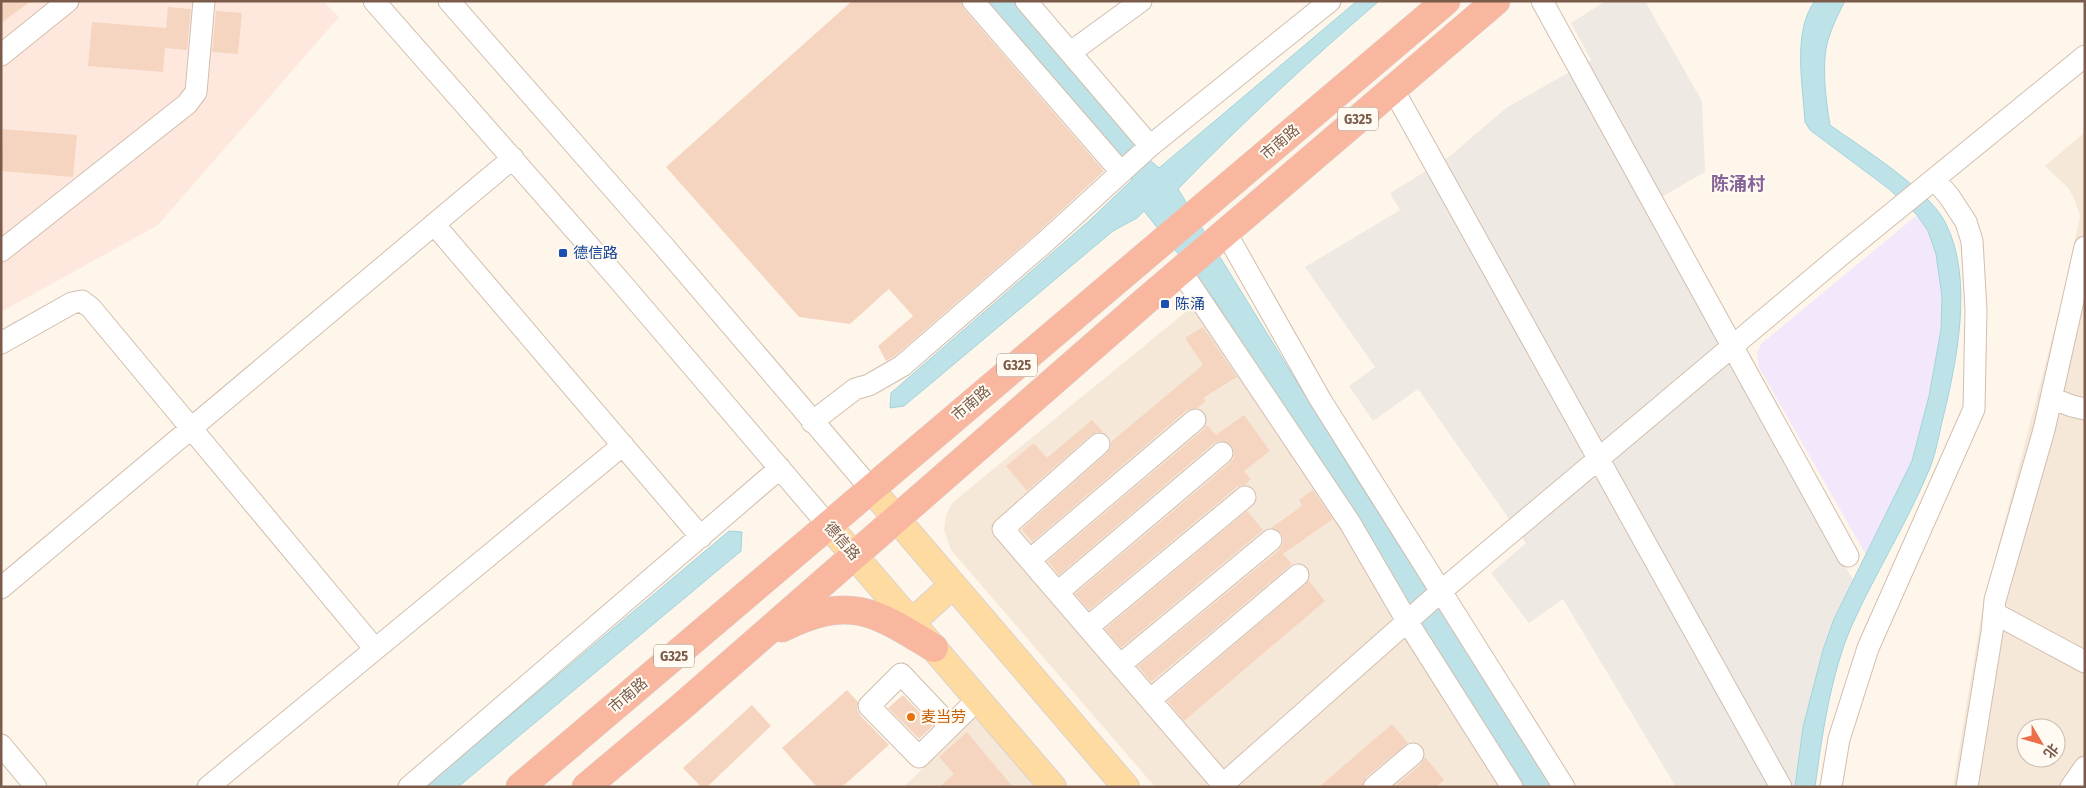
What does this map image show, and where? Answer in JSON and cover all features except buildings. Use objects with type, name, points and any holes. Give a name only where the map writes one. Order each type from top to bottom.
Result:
[{"type":"highway","name":"市南路","points":[[520,787],[1446,1]]},
{"type":"highway","name":"G325","points":[[586,787],[1496,1]]},
{"type":"highway","points":[[754,643],[804,617],[854,609],[888,620],[934,648]]},
{"type":"main road","points":[[871,489],[1126,787]]},
{"type":"main road","name":"德信路","points":[[828,525],[1053,787]]},
{"type":"main road","points":[[912,622],[953,585]]},
{"type":"street","points":[[1,55],[68,1]]},
{"type":"street","points":[[1,251],[188,104],[196,92],[204,1]]},
{"type":"street","name":"德信路","points":[[374,1],[828,525]]},
{"type":"street","points":[[449,1],[661,243],[871,489]]},
{"type":"street","points":[[973,1],[1124,170]]},
{"type":"street","points":[[1026,1],[1071,52],[1148,148]]},
{"type":"street","points":[[1071,52],[1141,1]]},
{"type":"street","points":[[812,422],[855,389],[869,385],[902,366],[1045,242],[1148,148],[1330,1]]},
{"type":"street","points":[[1542,1],[1848,556]]},
{"type":"street","points":[[1099,444],[1003,529],[1222,786],[1438,594],[1732,346],[2085,56]]},
{"type":"street","points":[[1393,89],[1782,787]]},
{"type":"street","points":[[1,588],[512,158]]},
{"type":"street","points":[[1830,787],[1838,739],[1868,648],[1974,410],[1976,310],[1972,241],[1966,222],[1950,196],[1930,182]]},
{"type":"street","points":[[434,224],[701,537]]},
{"type":"street","points":[[1223,235],[1438,594],[1564,787]]},
{"type":"street","points":[[1967,787],[1995,600],[2044,430],[2085,247]]},
{"type":"street","points":[[1183,270],[1350,523],[1512,787]]},
{"type":"street","points":[[1,343],[82,300],[92,308],[375,649]]},
{"type":"street","points":[[2051,398],[2085,409]]},
{"type":"street","points":[[1030,560],[1195,420]]},
{"type":"street","points":[[208,787],[623,445]]},
{"type":"street","points":[[1058,592],[1222,453]]},
{"type":"street","points":[[409,787],[780,468]]},
{"type":"street","points":[[1088,628],[1245,497]]},
{"type":"street","points":[[1120,665],[1271,540]]},
{"type":"street","points":[[1150,700],[1298,575]]},
{"type":"street","points":[[1994,613],[2085,662]]},
{"type":"street","points":[[950,726],[978,699]]},
{"type":"street","points":[[1,745],[36,787]]},
{"type":"street","points":[[1374,787],[1413,754]]},
{"type":"street","points":[[2071,787],[2085,767]]},
{"type":"shaded area","points":[[1,1],[323,1],[339,17],[158,225],[1,312]]},
{"type":"shaded area","points":[[1606,1],[1645,1],[1702,101],[1705,172],[1644,207],[1853,580],[1834,619],[1823,650],[1803,727],[1795,787],[1676,787],[1563,599],[1529,623],[1491,573],[1526,543],[1418,389],[1373,421],[1349,386],[1375,367],[1305,267],[1400,210],[1390,193],[1449,157],[1506,108],[1591,60],[1571,23]]},
{"type":"shaded area","points":[[2085,132],[2085,787],[1953,787],[1983,605],[2063,296],[2080,216],[2069,189],[2045,166]]},
{"type":"shaded area","points":[[1917,215],[1928,231],[1936,254],[1942,297],[1941,330],[1929,396],[1912,461],[1866,555],[1759,367],[1757,353],[1761,344]]},
{"type":"shaded area","points":[[1209,293],[1523,787],[1155,787],[951,550],[944,530],[946,515],[953,502]]},
{"type":"shaded area","points":[[976,717],[1034,787],[903,787],[913,778]]},
{"type":"water","points":[[986,1],[1013,1],[1159,168],[1357,1],[1379,1],[1276,93],[1178,189],[1361,486],[1554,787],[1523,787],[1214,299],[1144,211],[1137,218],[1113,231],[904,406],[890,408],[891,393],[1089,221],[1132,180],[1129,168]]},
{"type":"water","points":[[1815,1],[1845,1],[1831,30],[1826,49],[1825,82],[1830,125],[1893,169],[1936,209],[1945,222],[1954,245],[1959,269],[1961,296],[1957,350],[1933,459],[1911,509],[1861,605],[1838,663],[1828,704],[1815,787],[1795,787],[1803,727],[1823,650],[1834,619],[1912,461],[1929,396],[1941,330],[1942,297],[1936,254],[1928,231],[1917,215],[1889,189],[1810,130],[1805,122],[1801,76],[1801,43],[1808,13]]},
{"type":"water","points":[[729,531],[742,532],[741,551],[458,787],[425,787]]},
{"type":"place","name":"德信路","points":[[563,253]]},
{"type":"place","name":"陈涌","points":[[1165,304]]},
{"type":"place","name":"麦当劳","points":[[911,717]]},
{"type":"district","name":"陈涌村","points":[[1738,184]]}]
